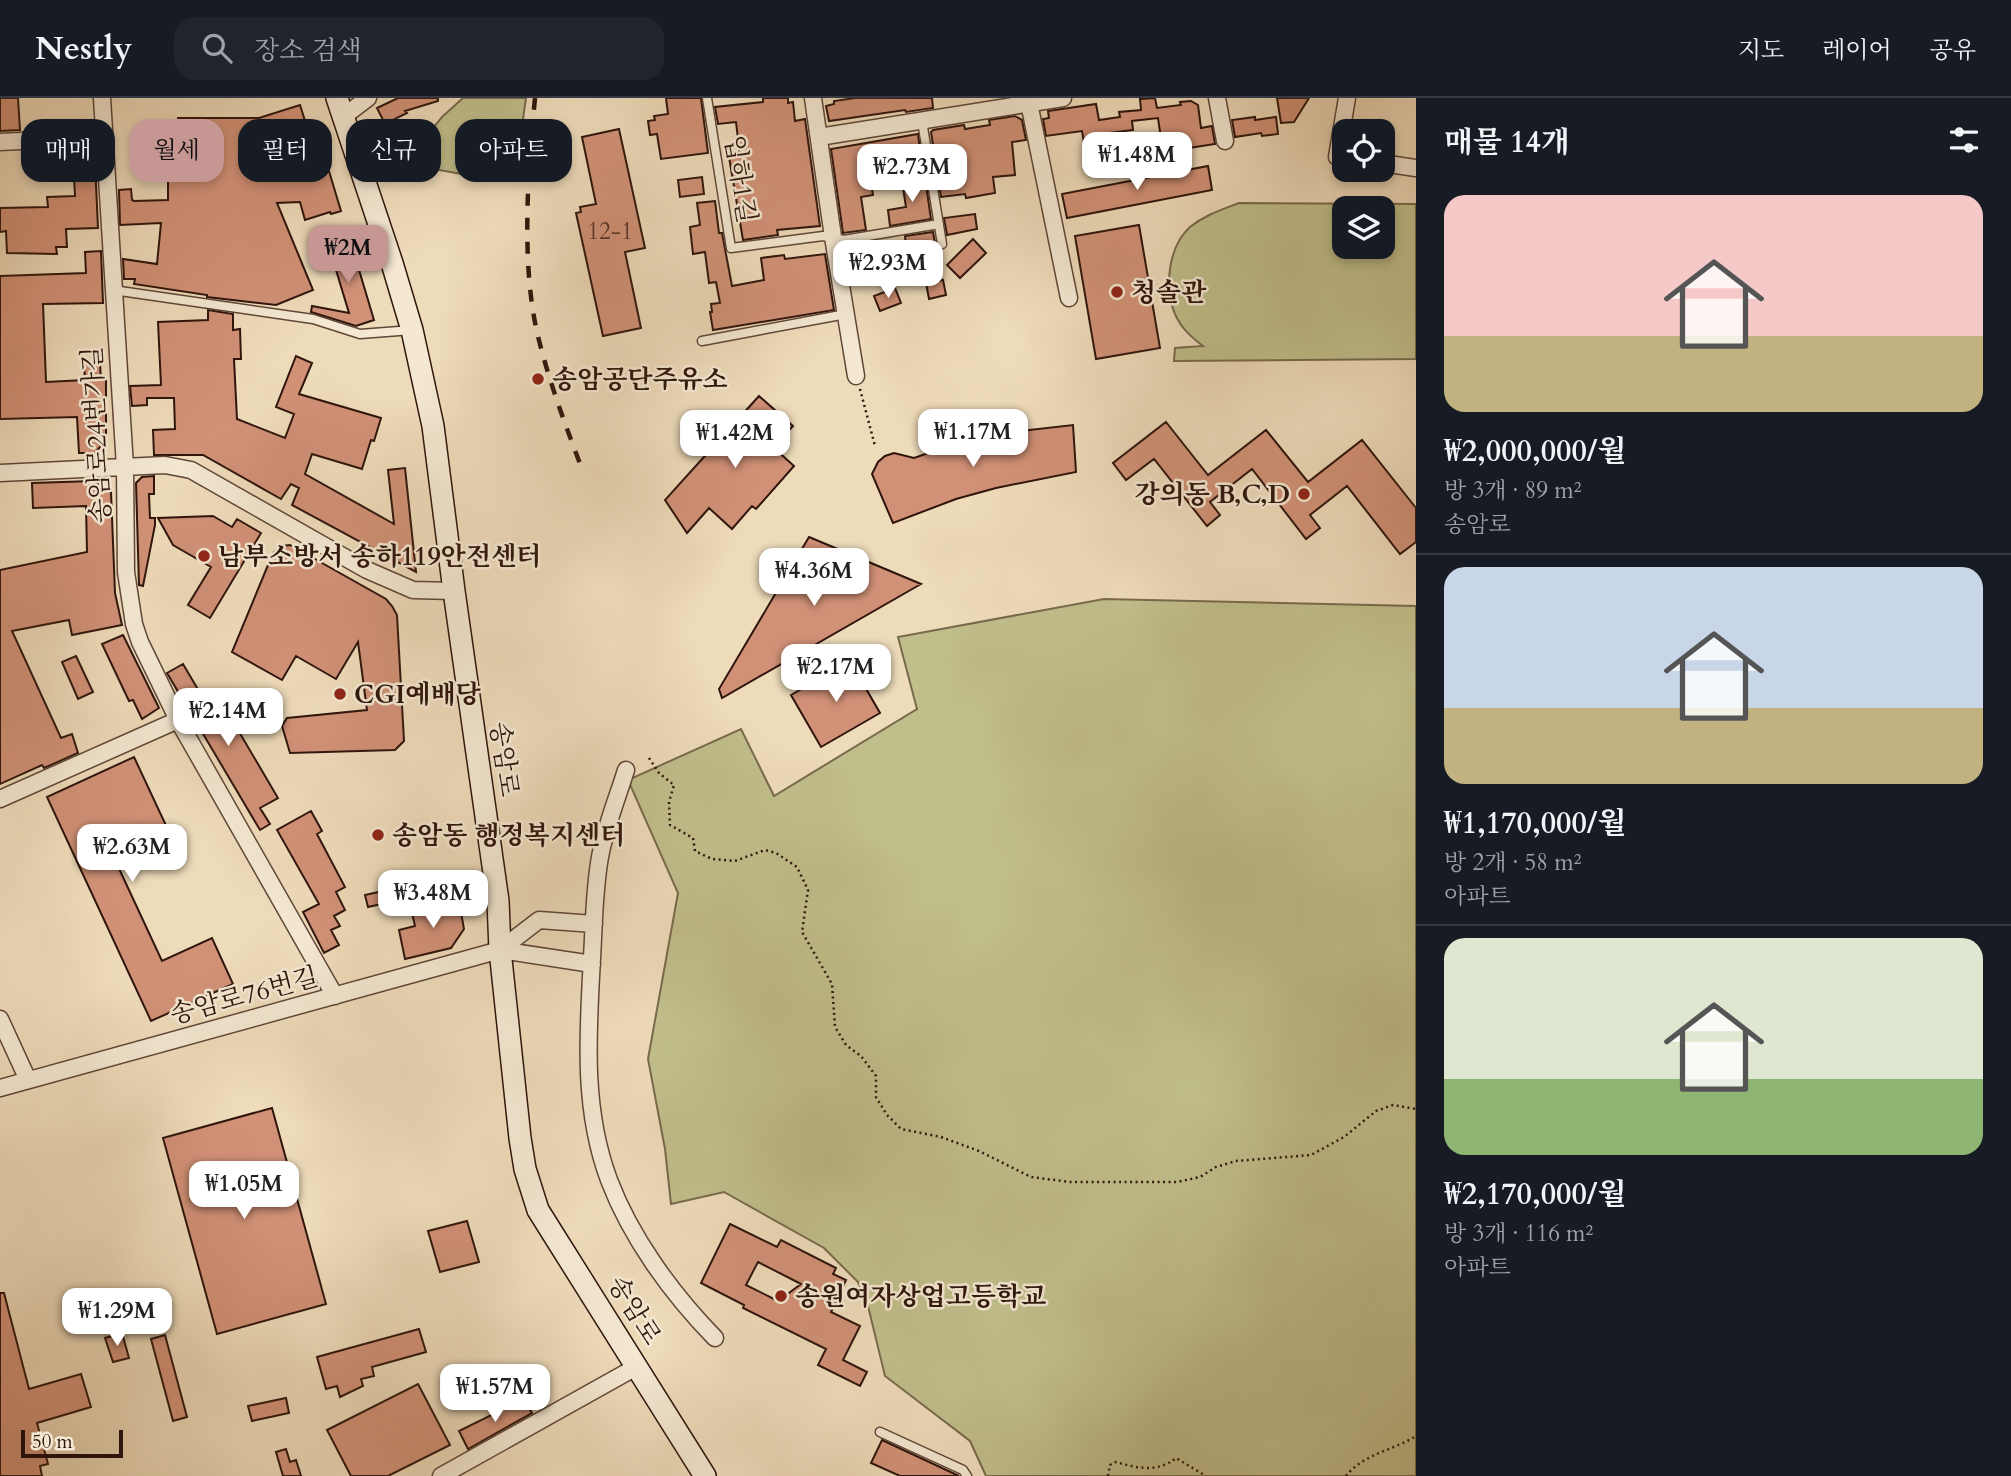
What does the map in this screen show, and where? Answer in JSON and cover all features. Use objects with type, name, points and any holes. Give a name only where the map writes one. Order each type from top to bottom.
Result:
[{"type":"main road","name":"송암로","points":[[340,107],[393,264],[433,426],[453,591],[498,901],[500,950],[525,1169],[538,1210],[557,1243],[590,1289],[705,1476]]},
{"type":"street","name":"송암로24번가길","points":[[102,98],[103,119]]},
{"type":"street","points":[[340,107],[369,98]]},
{"type":"street","points":[[813,98],[832,237],[856,376]]},
{"type":"street","points":[[819,137],[1063,98]]},
{"type":"street","points":[[1217,98],[1225,141]]},
{"type":"street","points":[[1345,119],[1348,98]]},
{"type":"street","points":[[1029,103],[1069,298]]},
{"type":"street","points":[[0,142],[21,141]]},
{"type":"street","points":[[1395,165],[1416,168]]},
{"type":"street","name":"송암로24번가길","points":[[106,182],[125,467],[126,572],[134,624],[178,720],[335,996]]},
{"type":"street","points":[[0,472],[165,465],[191,470],[367,570],[413,590],[453,591]]},
{"type":"street","points":[[0,799],[178,720]]},
{"type":"street","points":[[626,770],[600,859],[594,924],[589,1080],[596,1131],[609,1180],[639,1240],[683,1305],[715,1338]]},
{"type":"street","points":[[500,950],[539,920],[594,924]]},
{"type":"street","points":[[500,950],[592,964]]},
{"type":"street","name":"송암로76번길","points":[[0,1088],[500,950]]},
{"type":"street","points":[[0,1018],[28,1080]]},
{"type":"street","points":[[441,1476],[638,1366]]},
{"type":"lane","name":"입하1길","points":[[707,98],[731,248],[832,237]]},
{"type":"lane","points":[[922,121],[942,244]]},
{"type":"lane","points":[[832,237],[844,240],[939,224]]},
{"type":"lane","points":[[113,290],[313,319],[360,334],[411,331]]},
{"type":"lane","points":[[702,341],[846,314]]},
{"type":"lane","points":[[880,1432],[963,1470],[967,1476]]},
{"type":"path","points":[[856,376],[875,446]]},
{"type":"path","points":[[649,758],[659,773],[674,785],[669,802],[670,825],[693,838],[695,850],[712,859],[734,861],[765,850],[776,853],[797,867],[808,890],[802,932],[832,984],[835,1027],[846,1045],[861,1056],[876,1076],[876,1097],[887,1115],[901,1129],[941,1137],[979,1151],[1031,1177],[1070,1182],[1177,1182],[1200,1177],[1216,1167],[1236,1161],[1311,1155],[1344,1137],[1376,1111],[1393,1104],[1416,1109]]},
{"type":"path","points":[[1346,1476],[1381,1452],[1416,1436]]},
{"type":"path","points":[[1108,1476],[1110,1465],[1115,1462],[1140,1469],[1168,1465],[1176,1458],[1206,1476]]},
{"type":"shaded area","points":[[463,98],[526,98],[523,119],[455,119],[455,173],[441,170],[442,117]]},
{"type":"shaded area","points":[[1239,203],[1332,204],[1332,259],[1395,259],[1395,204],[1416,204],[1416,359],[1174,361],[1175,348],[1203,346],[1183,328],[1175,314],[1169,280],[1173,256],[1177,245],[1190,227],[1213,213]]},
{"type":"shaded area","points":[[1104,599],[1416,606],[1416,1476],[986,1476],[970,1441],[885,1376],[868,1306],[858,1282],[824,1248],[724,1192],[671,1204],[665,1149],[648,1059],[678,893],[628,780],[741,729],[774,796],[917,709],[898,637]]},
{"type":"building","points":[[0,98],[18,98],[20,130],[0,131]]},
{"type":"building","points":[[398,98],[438,98],[438,101],[405,111],[407,113],[395,119],[382,119],[377,108]]},
{"type":"building","points":[[666,98],[701,98],[708,153],[661,159],[657,134],[650,135],[648,121],[655,120],[654,116],[668,114]]},
{"type":"building","points":[[763,98],[788,98],[788,103],[793,102],[795,121],[805,119],[820,226],[777,230],[778,235],[743,240],[729,157],[740,156],[736,122],[718,124],[715,107],[763,102]]},
{"type":"building","points":[[855,98],[932,98],[933,108],[829,121],[826,106],[834,104],[834,101]]},
{"type":"building","points":[[1155,98],[1157,108],[1191,101],[1198,105],[1201,128],[1212,126],[1215,144],[1163,152],[1158,118],[1132,121],[1133,130],[1100,134],[1105,164],[1088,166],[1082,131],[1046,136],[1043,119],[1049,118],[1048,111],[1096,104],[1099,120],[1120,117],[1119,112],[1141,110],[1140,99]]},
{"type":"building","points":[[1277,98],[1309,98],[1294,122],[1281,123]]},
{"type":"building","points":[[300,105],[304,119],[238,119],[238,182],[332,181],[341,211],[305,220],[300,202],[277,203],[313,290],[276,305],[207,297],[134,284],[135,279],[124,279],[123,259],[157,264],[161,223],[120,225],[119,190],[131,189],[134,201],[168,200],[168,182],[224,182],[224,119],[178,118],[259,118]]},
{"type":"building","points":[[1015,116],[1022,120],[1026,140],[1012,142],[1015,175],[993,177],[995,193],[966,198],[965,194],[941,197],[931,132],[964,125],[965,129],[990,125],[989,120]]},
{"type":"building","points":[[1255,117],[1255,120],[1276,117],[1278,134],[1262,136],[1261,133],[1235,137],[1232,120]]},
{"type":"building","points":[[619,129],[645,248],[625,252],[641,328],[603,336],[576,213],[581,212],[580,207],[596,204],[582,137]]},
{"type":"building","points":[[918,134],[921,157],[868,164],[873,195],[861,197],[866,230],[843,233],[831,149]]},
{"type":"building","points":[[1208,166],[1212,190],[1067,218],[1062,194]]},
{"type":"building","points":[[702,177],[704,194],[680,197],[678,180]]},
{"type":"building","points":[[925,178],[931,219],[890,226],[888,210],[906,207],[902,181]]},
{"type":"building","points":[[74,182],[96,182],[98,228],[66,229],[67,247],[56,247],[57,254],[7,253],[6,231],[0,232],[0,208],[48,207],[47,197],[75,196]]},
{"type":"building","points":[[715,201],[719,233],[722,233],[732,286],[764,280],[761,258],[784,255],[785,259],[825,254],[834,310],[713,330],[711,304],[720,303],[716,282],[709,283],[705,252],[693,254],[690,227],[700,225],[697,203]]},
{"type":"building","points":[[975,214],[977,229],[947,235],[944,218]]},
{"type":"building","name":"청솔관","points":[[1139,225],[1160,348],[1096,359],[1075,236]]},
{"type":"building","points":[[933,232],[937,255],[934,252],[907,255],[905,236]]},
{"type":"building","points":[[348,233],[374,320],[356,326],[311,312],[312,306],[349,313],[327,240]]},
{"type":"building","points":[[973,239],[986,253],[960,278],[947,265]]},
{"type":"building","points":[[855,245],[858,263],[885,253],[891,267],[871,275],[869,271],[850,274],[845,246]]},
{"type":"building","points":[[101,251],[103,303],[43,304],[46,382],[85,380],[84,364],[100,363],[101,380],[106,380],[106,440],[95,453],[79,453],[77,417],[0,419],[0,276],[86,273],[85,252]]},
{"type":"building","points":[[943,280],[946,295],[929,299],[926,283]]},
{"type":"building","points":[[895,288],[901,303],[880,311],[874,296]]},
{"type":"building","points":[[208,310],[233,314],[233,330],[240,329],[241,359],[234,359],[237,419],[285,438],[294,414],[276,407],[296,356],[312,363],[299,394],[381,418],[362,469],[312,454],[305,474],[394,524],[388,470],[405,468],[416,572],[292,505],[299,488],[291,484],[281,499],[203,455],[154,455],[153,430],[175,429],[174,398],[147,398],[147,405],[132,406],[130,386],[161,385],[158,322],[208,320]]},
{"type":"building","points":[[759,396],[793,426],[773,447],[794,466],[756,509],[752,506],[732,529],[709,508],[687,533],[665,500]]},
{"type":"building","name":"강의동 B,C,D","points":[[1166,422],[1208,475],[1266,430],[1308,482],[1362,440],[1416,508],[1416,542],[1400,554],[1347,486],[1310,515],[1320,528],[1306,539],[1252,469],[1210,502],[1220,515],[1207,526],[1154,459],[1126,480],[1113,463]]},
{"type":"building","points":[[1073,425],[1076,472],[956,499],[893,523],[872,474],[878,462],[894,453],[914,458],[960,442],[995,434]]},
{"type":"building","points":[[154,476],[154,494],[149,494],[150,518],[155,518],[155,525],[143,586],[139,585],[136,483],[142,477]]},
{"type":"building","points":[[94,481],[111,492],[115,593],[122,625],[72,635],[69,620],[12,631],[61,738],[72,734],[78,753],[44,768],[42,765],[0,784],[0,570],[87,552],[86,506],[33,508],[32,483]]},
{"type":"building","points":[[213,516],[232,527],[237,519],[261,533],[210,618],[188,605],[211,567],[173,545],[158,518]]},
{"type":"building","points":[[809,537],[921,584],[722,698],[719,689]]},
{"type":"building","points":[[290,545],[386,599],[397,615],[404,741],[395,750],[290,753],[282,726],[287,718],[367,710],[358,642],[336,679],[296,656],[282,680],[232,652],[273,553],[282,546]]},
{"type":"building","points":[[123,635],[159,708],[142,719],[133,700],[129,701],[102,644]]},
{"type":"building","points":[[76,656],[93,692],[78,699],[62,662]]},
{"type":"building","points":[[850,661],[880,713],[821,747],[791,695]]},
{"type":"building","points":[[183,664],[216,720],[228,713],[278,798],[260,808],[270,824],[260,830],[167,673]]},
{"type":"building","points":[[134,757],[170,834],[115,860],[162,961],[212,938],[233,984],[151,1021],[47,797]]},
{"type":"building","points":[[311,811],[322,831],[317,834],[345,887],[336,892],[345,910],[334,916],[340,926],[331,930],[339,945],[324,953],[303,912],[319,904],[277,830]]},
{"type":"building","points":[[392,889],[395,901],[368,907],[365,895]]},
{"type":"building","points":[[459,901],[464,929],[451,948],[405,959],[399,930],[415,926],[412,913]]},
{"type":"building","points":[[272,1108],[326,1304],[217,1334],[163,1138]]},
{"type":"building","points":[[467,1221],[479,1262],[440,1272],[428,1231]]},
{"type":"building","points":[[730,1224],[777,1247],[781,1240],[836,1268],[833,1274],[846,1280],[831,1312],[860,1326],[843,1360],[867,1372],[860,1386],[818,1365],[826,1349],[743,1308],[744,1305],[701,1283]],"holes":[[[758,1262],[801,1284],[778,1301],[746,1285]]]},
{"type":"building","points":[[0,1293],[4,1293],[29,1389],[81,1374],[91,1407],[37,1423],[48,1464],[40,1466],[42,1476],[0,1476]]},
{"type":"building","points":[[419,1329],[426,1352],[372,1367],[374,1376],[361,1379],[363,1386],[340,1397],[337,1386],[326,1389],[317,1357]]},
{"type":"building","points":[[122,1333],[129,1358],[113,1362],[105,1338]]},
{"type":"building","points":[[165,1335],[187,1417],[173,1421],[151,1339]]},
{"type":"building","points":[[418,1384],[450,1445],[388,1476],[351,1476],[327,1430]]},
{"type":"building","points":[[286,1398],[289,1413],[252,1421],[248,1406]]},
{"type":"building","points":[[524,1399],[532,1413],[468,1449],[459,1431]]},
{"type":"building","points":[[882,1440],[959,1476],[900,1476],[871,1463]]},
{"type":"building","points":[[286,1449],[290,1462],[296,1460],[301,1476],[283,1476],[276,1452]]},
{"type":"railway","points":[[535,98],[527,215],[532,305],[546,367],[582,469]]},
{"type":"place","name":"청솔관","points":[[1117,292]]},
{"type":"place","name":"송암공단주유소","points":[[538,379]]},
{"type":"place","name":"강의동 B,C,D","points":[[1304,494]]},
{"type":"place","name":"남부소방서 송하119안전센터","points":[[204,556]]},
{"type":"place","name":"CGI예배당","points":[[340,694]]},
{"type":"place","name":"송암동 행정복지센터","points":[[378,835]]},
{"type":"place","name":"송원여자상업고등학교","points":[[781,1296]]}]
